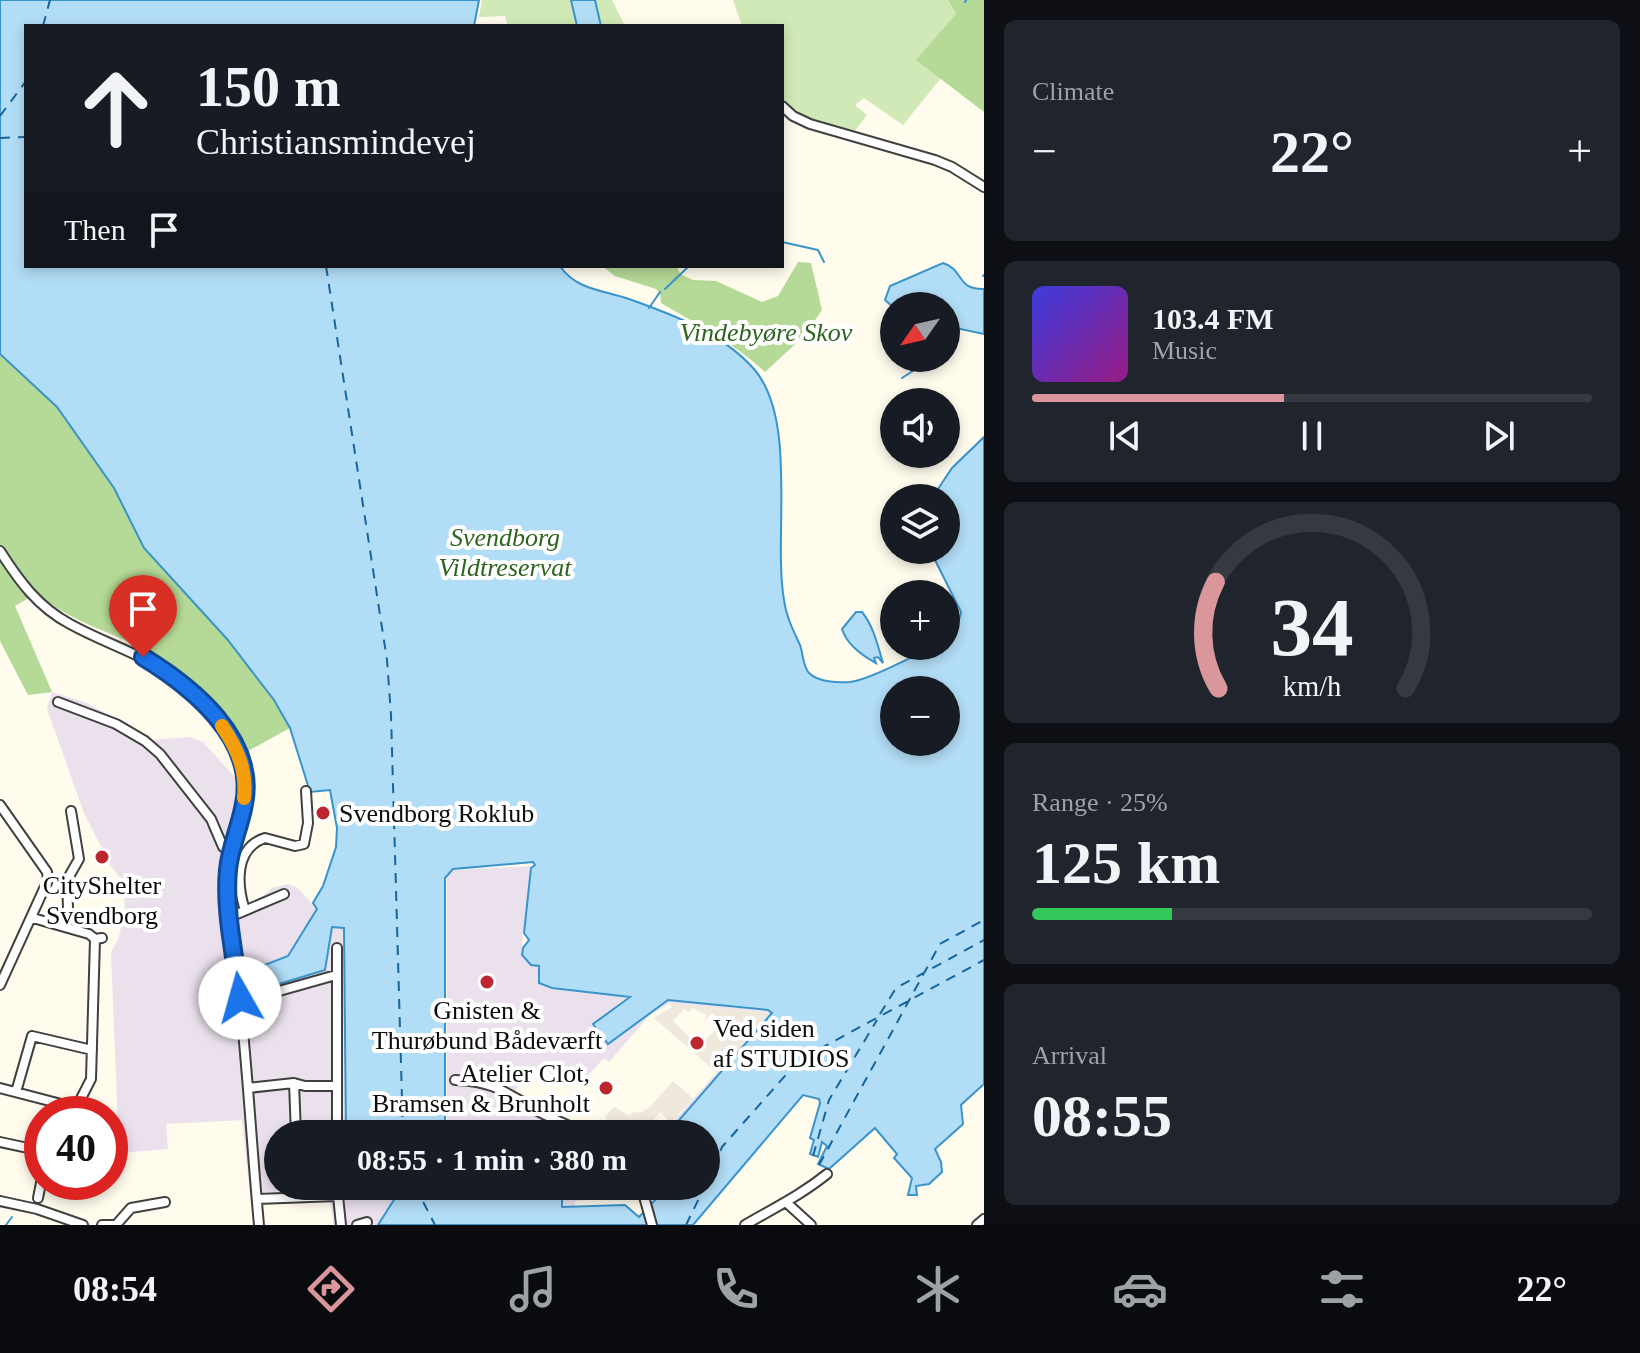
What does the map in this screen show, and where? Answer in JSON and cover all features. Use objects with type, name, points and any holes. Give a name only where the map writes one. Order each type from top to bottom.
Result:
[{"type":"street","points":[[784,108],[810,124],[952,167],[984,187]]},
{"type":"street","points":[[0,551],[22,585],[71,625],[143,657],[189,688],[217,718],[237,750],[245,776],[244,805],[230,850],[227,883],[259,1225]]},
{"type":"street","points":[[58,702],[116,724],[145,741],[160,754],[211,819],[223,847],[230,850]]},
{"type":"street","points":[[245,910],[239,890],[244,855],[249,846],[265,838],[295,846],[304,844],[308,823],[306,791]]},
{"type":"street","points":[[0,805],[47,872],[48,880],[0,985]]},
{"type":"street","points":[[60,925],[68,908],[67,880],[79,859],[71,811]]},
{"type":"street","points":[[230,914],[284,894]]},
{"type":"street","points":[[33,918],[98,939],[91,1079],[82,1096]]},
{"type":"street","points":[[337,948],[337,1120]]},
{"type":"street","points":[[240,1002],[336,975]]},
{"type":"street","points":[[16,1092],[32,1036],[92,1050]]},
{"type":"street","points":[[455,1080],[475,1081],[504,1089],[557,1120]]},
{"type":"street","points":[[248,1088],[294,1083],[337,1086]]},
{"type":"street","points":[[294,1083],[295,1120]]},
{"type":"street","points":[[0,1088],[31,1096]]},
{"type":"street","points":[[0,1142],[24,1147]]},
{"type":"street","points":[[745,1225],[779,1205],[788,1204],[827,1174]]},
{"type":"street","points":[[257,1199],[264,1198]]},
{"type":"street","points":[[338,1200],[341,1225]]},
{"type":"street","points":[[646,1200],[652,1225]]},
{"type":"street","points":[[0,1201],[37,1209],[83,1225]]},
{"type":"street","points":[[102,1225],[115,1225],[131,1208],[165,1202]]},
{"type":"street","points":[[788,1204],[811,1225]]},
{"type":"street","points":[[977,1225],[984,1219]]},
{"type":"street","points":[[357,1225],[367,1222]]},
{"type":"shaded area","points":[[52,692],[84,702],[126,723],[151,740],[190,737],[203,742],[255,799],[233,869],[236,901],[251,906],[272,888],[288,884],[298,888],[317,909],[288,956],[258,984],[256,990],[332,926],[345,928],[346,1120],[264,1120],[264,1193],[250,1194],[242,1120],[166,1124],[168,1149],[128,1152],[128,1096],[117,1096],[111,952],[118,940],[125,911],[123,881],[111,866],[84,813],[47,709]]},
{"type":"shaded area","points":[[531,866],[521,955],[531,966],[539,966],[539,984],[553,989],[628,997],[593,1023],[607,1044],[668,1000],[772,1012],[679,1120],[674,1120],[767,1016],[766,1013],[670,1003],[649,1016],[609,1062],[604,1058],[581,1083],[555,1073],[553,1077],[547,1069],[532,1073],[519,1084],[514,1094],[561,1120],[447,1120],[447,876],[454,870]]},
{"type":"shaded area","points":[[670,1003],[766,1013],[767,1016],[717,1073],[654,1018],[672,1007]],"holes":[[[693,1008],[707,1015],[703,1022],[712,1013],[723,1022],[699,1047],[673,1021],[684,1009],[689,1012]]]},
{"type":"shaded area","points":[[673,1081],[693,1098],[674,1120],[668,1120],[660,1112],[654,1120],[607,1120],[605,1116],[614,1107],[630,1116],[649,1108]]},
{"type":"shaded area","points":[[330,1200],[393,1200],[378,1225],[334,1225]]},
{"type":"shaded area","points":[[562,1200],[587,1200],[575,1201],[575,1207],[562,1207]]},
{"type":"green space","points":[[482,0],[612,0],[624,24],[507,24],[505,16],[479,17]]},
{"type":"green space","points":[[733,0],[948,0],[956,14],[917,60],[941,78],[903,125],[864,98],[855,105],[867,115],[854,132],[807,118],[784,103],[784,24],[741,24]]},
{"type":"green space","points":[[948,0],[984,0],[984,112],[916,60],[956,14]]},
{"type":"green space","name":"Vindebyøre Skov","points":[[798,262],[811,263],[822,310],[804,336],[765,372],[728,343],[661,303],[660,293],[656,289],[615,276],[605,268],[678,268],[680,274],[693,280],[716,281],[762,302],[778,296]]},
{"type":"green space","points":[[0,354],[57,407],[114,488],[144,548],[227,639],[274,700],[290,728],[248,751],[216,707],[178,671],[147,651],[63,612],[37,593],[15,606],[52,692],[28,695],[0,641]]},
{"type":"water","name":"Svendborg Vildtreservat","points":[[0,0],[479,0],[474,24],[24,24],[24,268],[562,268],[582,285],[646,305],[696,326],[741,356],[754,369],[767,391],[776,418],[780,448],[781,574],[785,606],[807,670],[813,676],[828,681],[859,680],[906,660],[960,660],[960,580],[945,580],[937,564],[960,564],[960,484],[941,484],[952,468],[960,468],[960,460],[984,437],[984,1084],[961,1105],[963,1124],[935,1149],[942,1172],[929,1184],[916,1186],[917,1195],[908,1195],[912,1178],[894,1158],[897,1154],[875,1128],[829,1169],[818,1164],[827,1146],[822,1142],[818,1157],[810,1154],[814,1140],[810,1138],[820,1103],[819,1099],[803,1095],[720,1193],[720,1120],[679,1120],[772,1013],[768,1010],[668,1000],[608,1044],[593,1024],[630,997],[552,988],[539,983],[539,966],[531,965],[522,955],[529,940],[524,933],[533,862],[453,869],[445,878],[445,1120],[346,1120],[344,928],[332,927],[325,970],[256,991],[255,985],[258,984],[254,969],[288,956],[317,909],[313,903],[323,886],[336,847],[337,828],[330,790],[310,792],[290,728],[274,700],[227,639],[144,548],[114,488],[57,407],[0,354]]},
{"type":"water","points":[[571,0],[595,0],[601,24],[577,24]]},
{"type":"water","points":[[943,263],[950,266],[964,283],[984,289],[984,334],[960,329],[960,292],[888,292],[890,286]]},
{"type":"water","points":[[856,612],[862,612],[875,636],[880,659],[874,658],[876,663],[861,653],[842,629]]},
{"type":"water","name":"Svendborg Vildtreservat","points":[[394,1200],[562,1200],[562,1207],[625,1205],[639,1217],[655,1200],[714,1200],[693,1225],[378,1225]]},
{"type":"waterway","points":[[784,242],[818,250],[824,262]]},
{"type":"waterway","points":[[665,289],[687,268]]},
{"type":"waterway","points":[[649,308],[660,292]]},
{"type":"waterway","points":[[902,378],[911,372]]},
{"type":"waterway","points":[[6,1225],[12,1217]]},
{"type":"ferry route","points":[[44,24],[50,0]]},
{"type":"ferry route","points":[[0,116],[24,84]]},
{"type":"ferry route","points":[[0,138],[24,137]]},
{"type":"ferry route","points":[[326,268],[387,660],[403,1120]]},
{"type":"ferry route","points":[[819,1165],[940,944],[984,920]]},
{"type":"ferry route","points":[[880,1014],[896,988],[984,940]]},
{"type":"ferry route","points":[[720,1152],[799,1060],[984,960]]},
{"type":"ferry route","points":[[813,1156],[829,1100],[877,1020]]},
{"type":"ferry route","points":[[422,1200],[435,1225]]},
{"type":"ferry route","points":[[686,1225],[698,1200]]},
{"type":"slow traffic","points":[[222,726],[237,750],[245,776],[244,798]]},
{"type":"place","name":"Svendborg Roklub","points":[[323,813]]},
{"type":"place","name":"CityShelter Svendborg","points":[[102,857]]},
{"type":"place","name":"Gnisten & Thurøbund Bådeværft","points":[[487,982]]},
{"type":"place","name":"Ved siden af STUDIOS","points":[[697,1043]]},
{"type":"place","name":"Atelier Clot, Bramsen & Brunholt","points":[[606,1088]]},
{"type":"route","points":[[143,657],[189,688],[217,718],[237,750],[245,776],[244,805],[230,850],[227,883],[240,998]]}]
